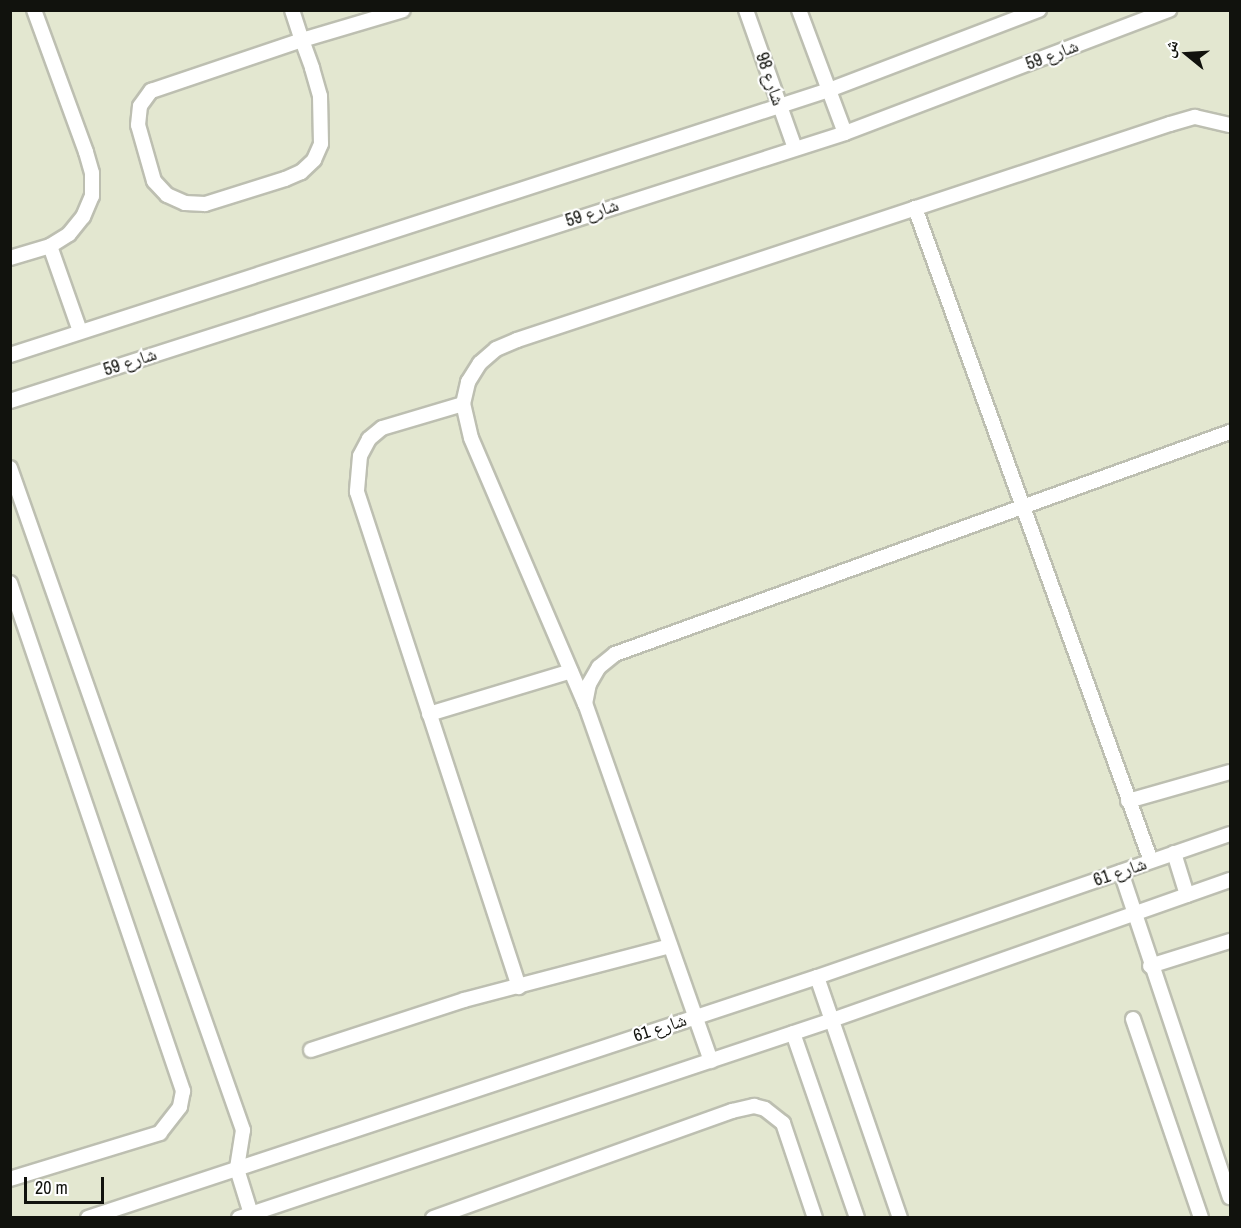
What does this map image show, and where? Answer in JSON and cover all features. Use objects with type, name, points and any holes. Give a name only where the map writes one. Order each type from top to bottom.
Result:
[{"type":"lane","points":[[10,258],[50,246],[69,234],[83,217],[92,196],[93,173],[34,10]]},
{"type":"lane","points":[[292,10],[302,40],[320,96],[321,144],[314,160],[301,172],[285,179],[205,204],[185,203],[167,195],[154,181],[138,125],[140,106],[151,91],[302,40],[403,10]]},
{"type":"lane","name":"شارع 98","points":[[746,10],[795,148]]},
{"type":"lane","points":[[799,10],[845,133]]},
{"type":"lane","points":[[10,355],[779,104],[829,90],[1039,10]]},
{"type":"lane","name":"شارع 59","points":[[10,401],[845,133],[1169,10]]},
{"type":"lane","points":[[711,1061],[585,704],[471,438],[463,404],[468,382],[480,363],[496,349],[1170,124],[1195,117],[1230,125]]},
{"type":"lane","points":[[915,208],[1150,861]]},
{"type":"lane","points":[[50,246],[80,331]]},
{"type":"lane","points":[[463,404],[382,428],[369,439],[356,473],[361,510],[519,987]]},
{"type":"lane","points":[[585,704],[594,675],[615,654],[1230,432]]},
{"type":"lane","points":[[10,468],[243,1130],[237,1169],[245,1216],[832,1020],[1230,880]]},
{"type":"lane","points":[[10,583],[183,1091],[177,1114],[160,1132],[10,1179]]},
{"type":"lane","points":[[429,714],[571,671]]},
{"type":"lane","points":[[1128,801],[1230,772]]},
{"type":"lane","name":"شارع 61","points":[[88,1218],[817,976],[1230,834]]},
{"type":"lane","points":[[1174,853],[1187,895]]},
{"type":"lane","points":[[1120,872],[1230,1197]]},
{"type":"lane","points":[[1150,966],[1230,941]]},
{"type":"lane","points":[[311,1050],[464,1000],[670,946]]},
{"type":"lane","points":[[817,976],[900,1218]]},
{"type":"lane","points":[[1132,1018],[1201,1218]]},
{"type":"lane","points":[[793,1033],[857,1218]]},
{"type":"lane","points":[[433,1218],[732,1111],[754,1107],[765,1109],[783,1124],[815,1218]]},
{"type":"shaded area","points":[[10,11],[1230,11],[1230,1217],[11,1217]]}]
